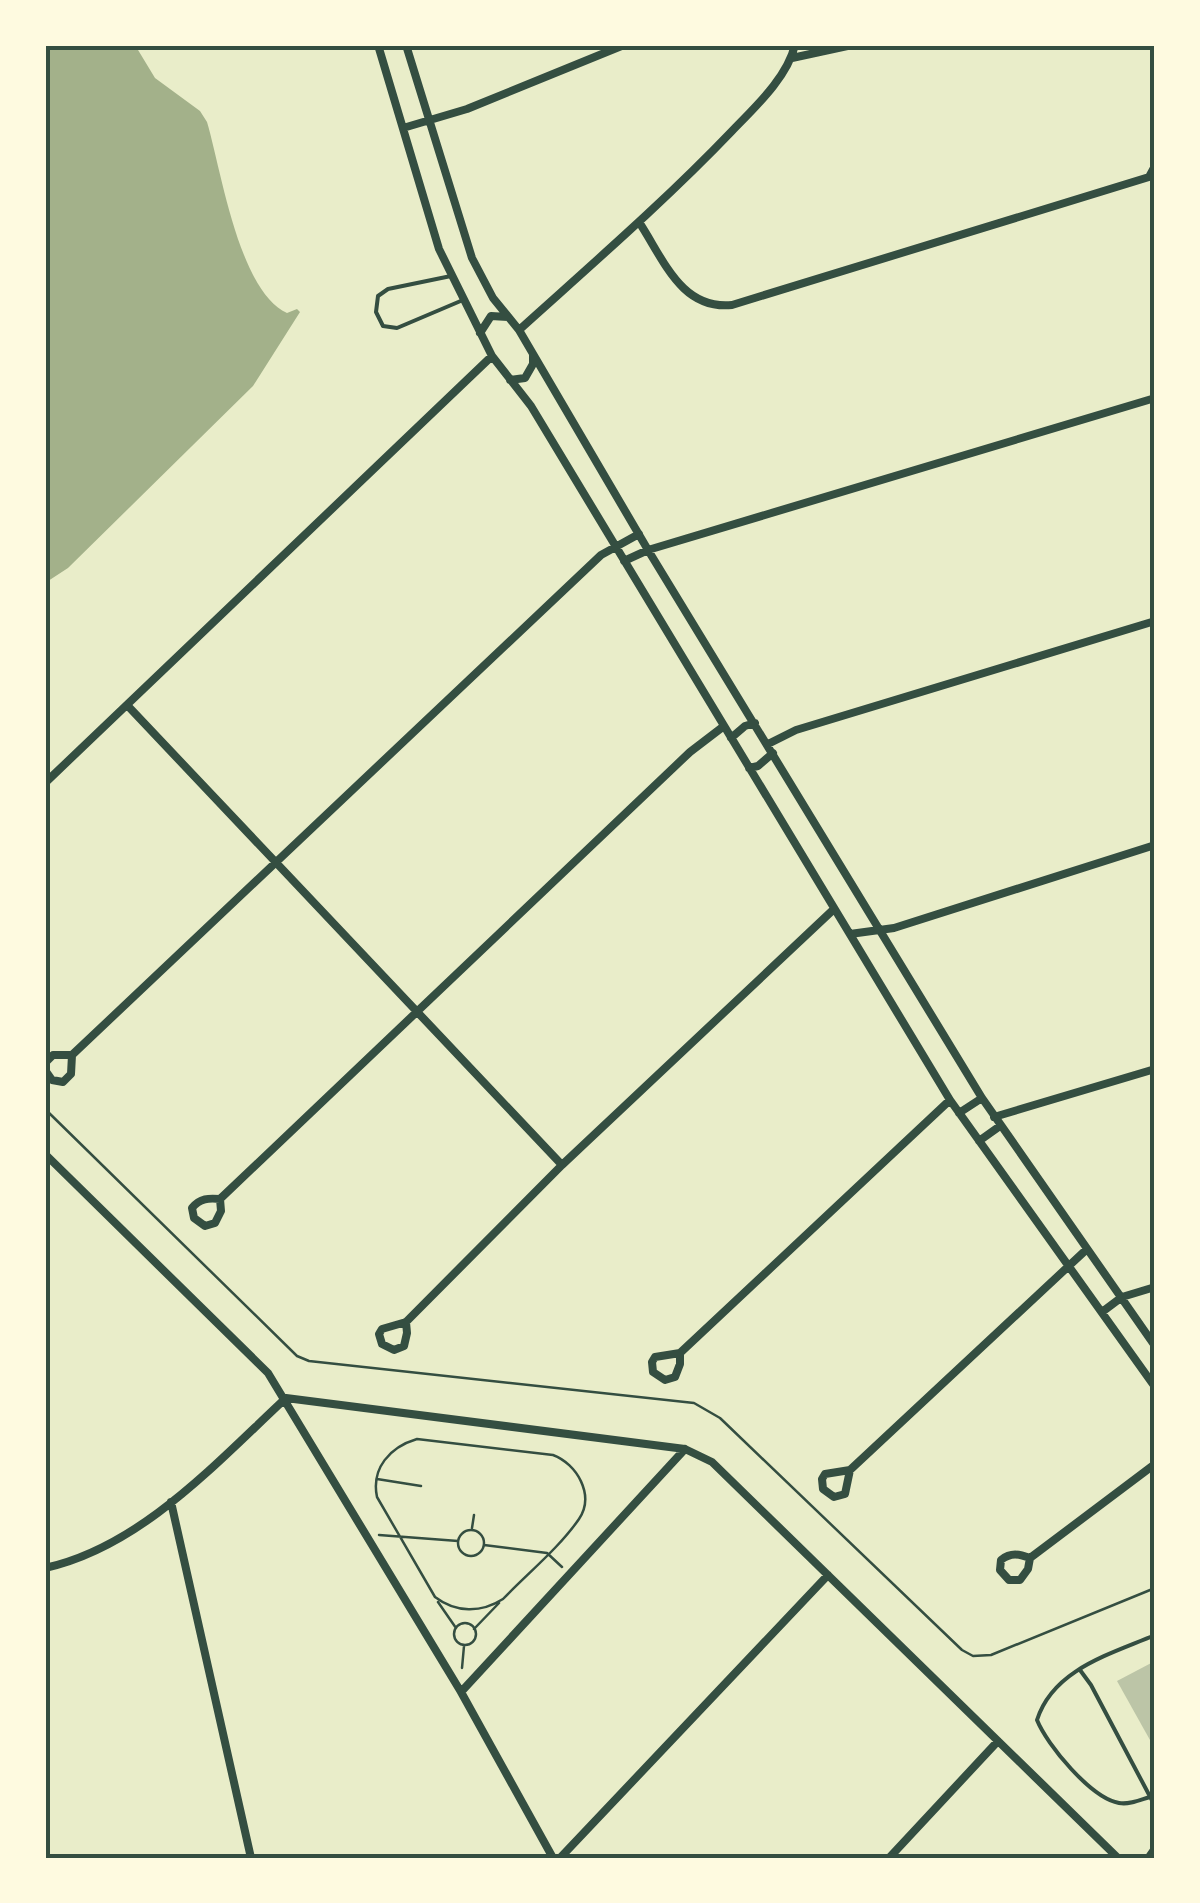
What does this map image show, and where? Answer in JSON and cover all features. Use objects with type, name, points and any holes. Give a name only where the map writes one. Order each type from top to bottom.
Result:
[{"type":"street","points":[[378,45],[439,249],[492,356],[531,406],[950,1100],[1155,1388]]},
{"type":"street","points":[[406,45],[472,258],[493,298],[519,330],[876,929],[982,1098],[1155,1346]]},
{"type":"street","points":[[404,128],[430,122],[624,45]]},
{"type":"street","points":[[519,330],[639,222],[744,118],[792,58],[795,45]]},
{"type":"street","points":[[792,58],[852,45]]},
{"type":"street","points":[[639,222],[687,294],[713,307],[732,305],[1152,179],[1155,166]]},
{"type":"street","points":[[480,334],[491,316],[508,317]]},
{"type":"street","points":[[510,380],[525,378],[533,354]]},
{"type":"street","points":[[45,784],[492,356]]},
{"type":"street","points":[[624,561],[648,550],[1155,398]]},
{"type":"street","points":[[72,1054],[71,1074],[62,1082],[52,1080],[45,1066],[53,1056],[72,1054],[601,555],[639,534]]},
{"type":"street","points":[[750,768],[758,766],[771,749],[796,730],[1155,621]]},
{"type":"street","points":[[127,705],[562,1165]]},
{"type":"street","points":[[731,738],[755,723]]},
{"type":"street","points":[[220,1199],[690,752],[724,726]]},
{"type":"street","points":[[850,934],[894,928],[1155,846]]},
{"type":"street","points":[[406,1322],[562,1165],[834,909]]},
{"type":"street","points":[[994,1116],[1155,1068]]},
{"type":"street","points":[[959,1113],[982,1098]]},
{"type":"street","points":[[680,1353],[950,1100]]},
{"type":"street","points":[[979,1141],[1000,1126]]},
{"type":"street","points":[[45,1154],[268,1372],[556,1858],[828,1575]]},
{"type":"street","points":[[850,1470],[1087,1250]]},
{"type":"street","points":[[1102,1312],[1122,1297],[1155,1287]]},
{"type":"street","points":[[45,1568],[85,1555],[171,1502],[286,1398],[685,1449],[712,1462],[1118,1858]]},
{"type":"street","points":[[461,1692],[685,1449]]},
{"type":"street","points":[[1030,1558],[1155,1464]]},
{"type":"street","points":[[171,1502],[251,1858]]},
{"type":"street","points":[[889,1858],[998,1741]]},
{"type":"lane","points":[[451,276],[388,290],[375,301],[376,312],[383,326],[397,328],[462,300]]},
{"type":"lane","points":[[1150,1798],[1123,1804],[1106,1799],[1043,1736],[1037,1720],[1042,1706],[1079,1669],[1155,1635]]},
{"type":"lane","points":[[1079,1669],[1091,1684],[1155,1806]]},
{"type":"lane","points":[[1146,1858],[1155,1845]]},
{"type":"path","points":[[45,1108],[298,1356],[308,1361],[694,1403],[707,1409],[962,1650],[973,1656],[991,1655],[1155,1588]]},
{"type":"path","points":[[417,1439],[563,1459],[580,1480],[583,1509],[578,1520],[474,1630],[472,1641],[462,1644],[454,1637],[456,1628],[400,1536],[377,1497],[376,1479],[389,1454],[417,1439]]},
{"type":"path","points":[[376,1479],[421,1486]]},
{"type":"path","points":[[472,1530],[474,1515]]},
{"type":"path","points":[[472,1530],[480,1533],[484,1545],[477,1555],[468,1556],[460,1552],[458,1541],[463,1532],[472,1530]]},
{"type":"path","points":[[367,1534],[458,1541]]},
{"type":"path","points":[[484,1545],[547,1553],[569,1574]]},
{"type":"path","points":[[434,1597],[445,1604],[473,1610],[504,1599]]},
{"type":"path","points":[[456,1628],[467,1623],[474,1630]]},
{"type":"shaded area","points":[[45,45],[135,45],[155,78],[200,111],[207,122],[234,227],[256,281],[270,301],[287,313],[297,309],[300,312],[253,386],[68,568],[45,583]]},
{"type":"building","points":[[1155,1661],[1155,1749],[1117,1681]]}]
